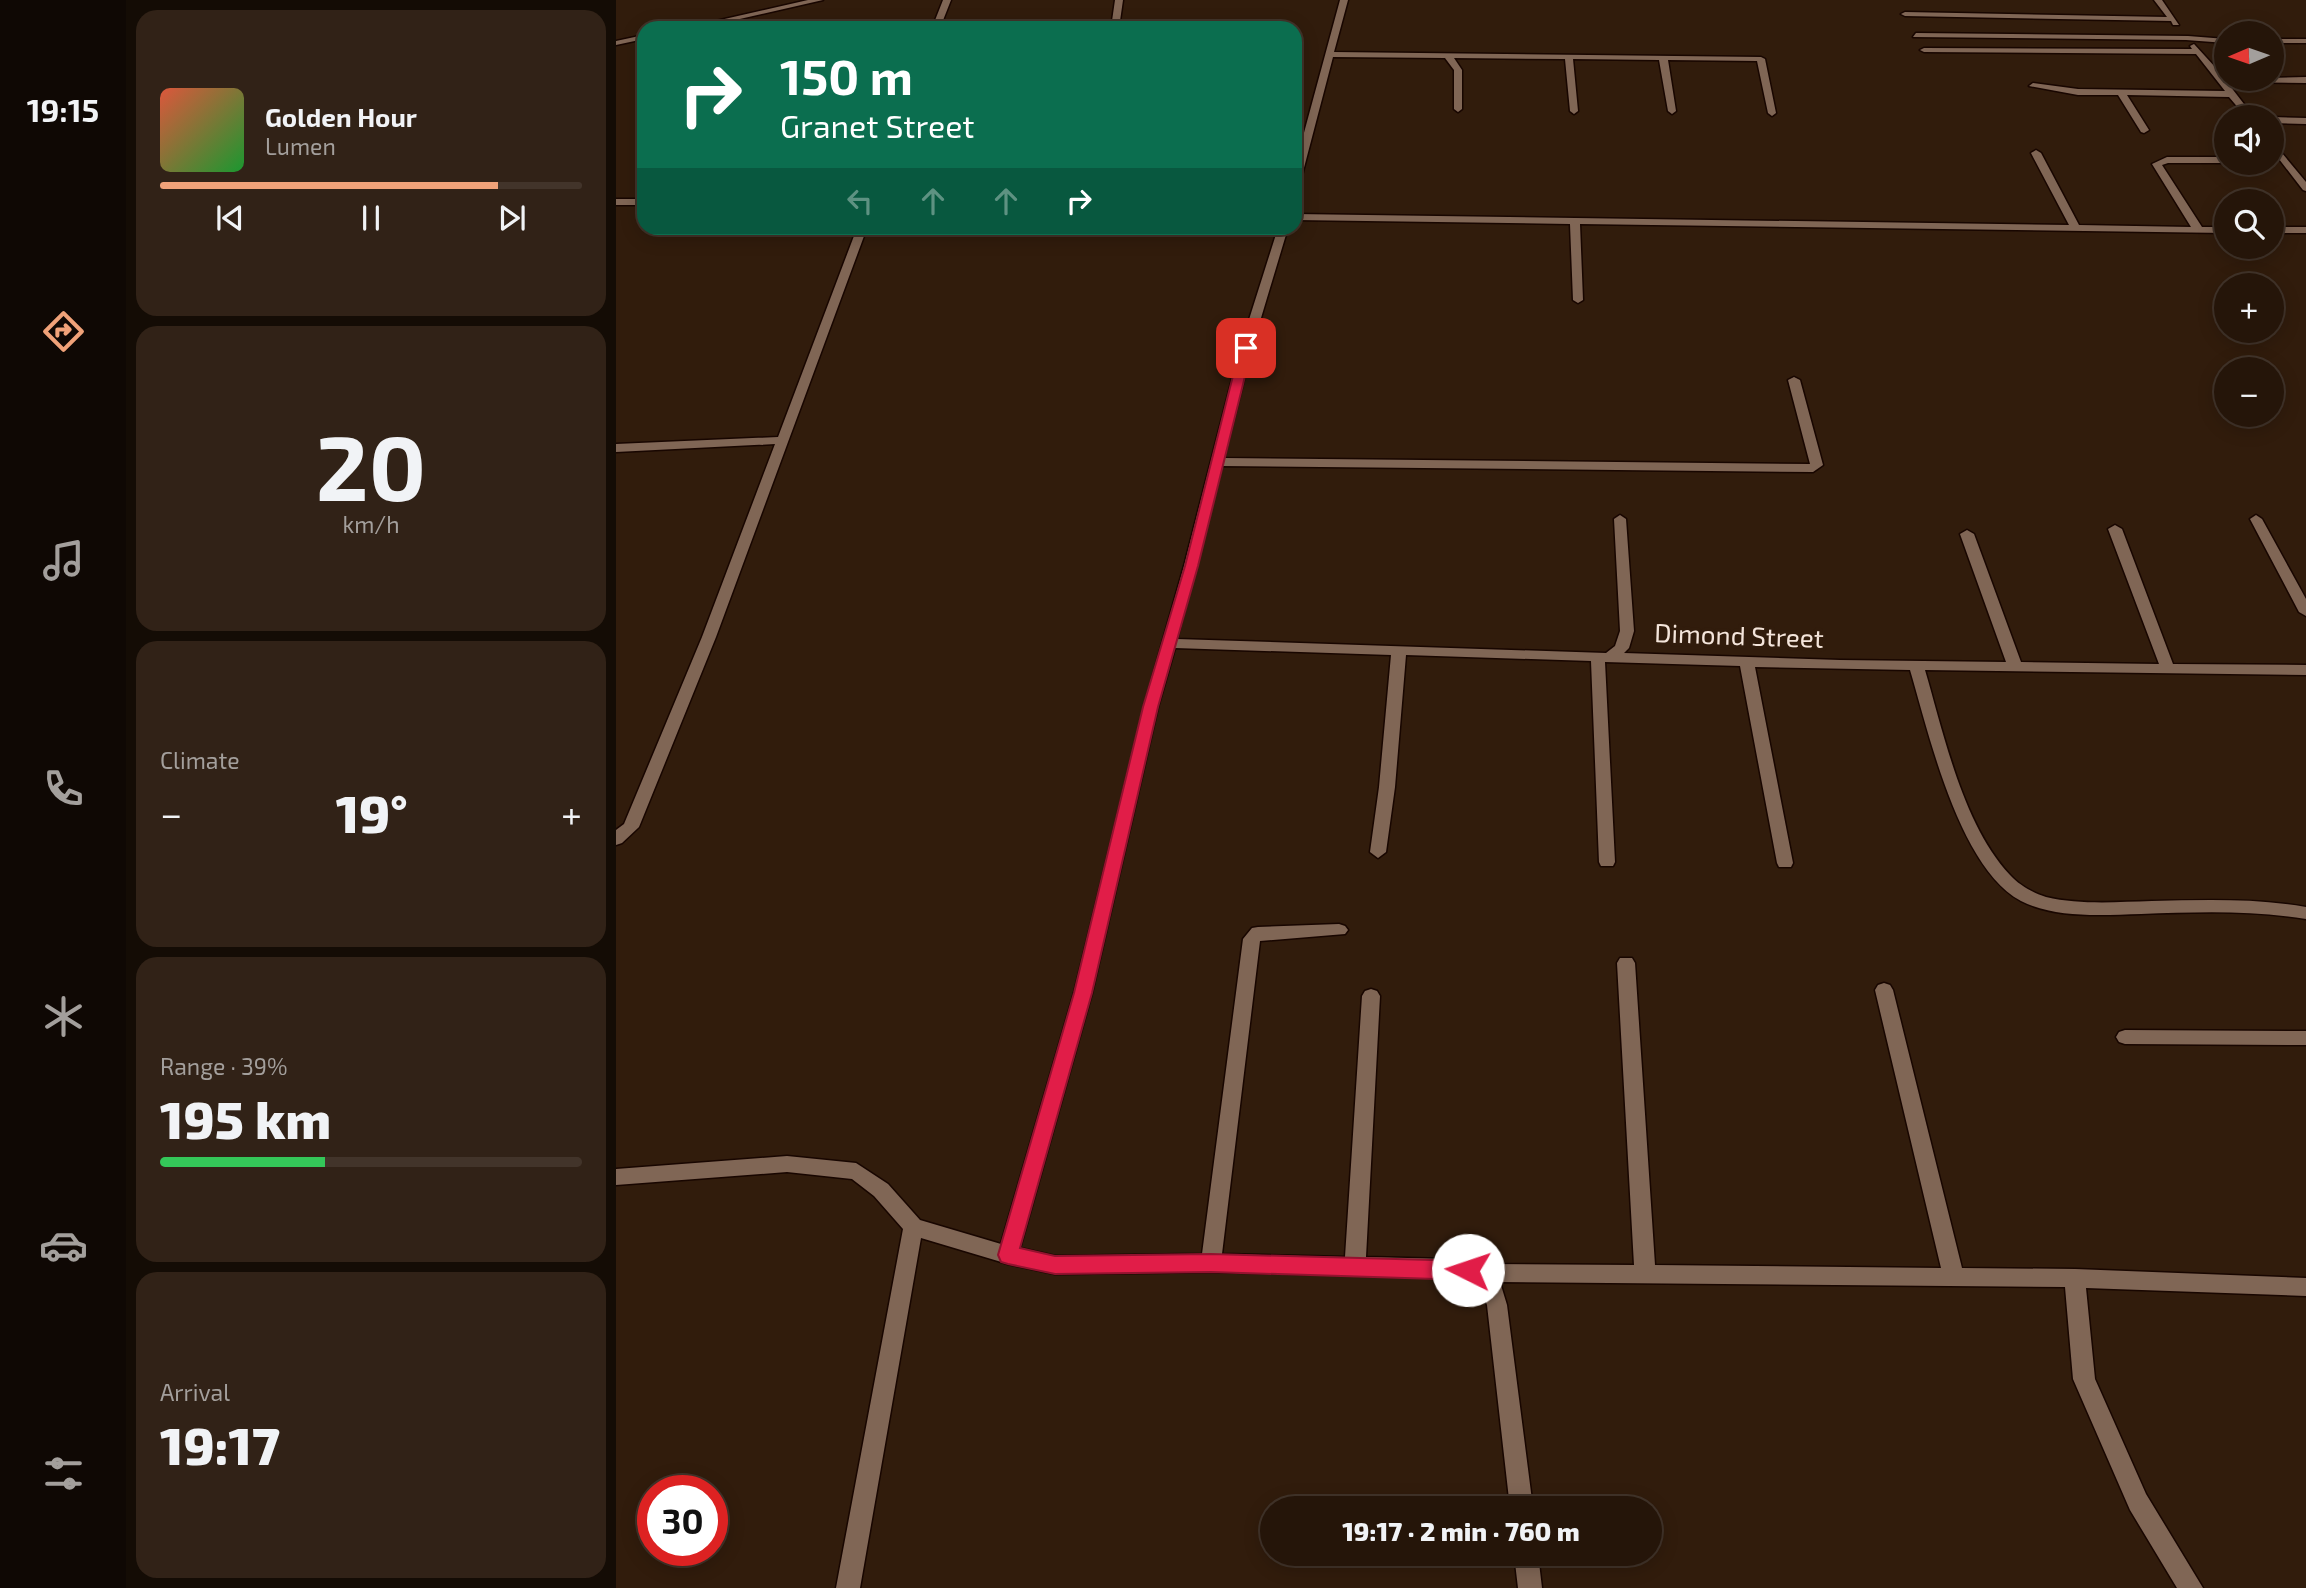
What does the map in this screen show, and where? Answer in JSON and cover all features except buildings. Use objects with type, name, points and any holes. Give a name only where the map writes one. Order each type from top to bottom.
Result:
[{"type":"street","points":[[721,21],[820,0]]},
{"type":"street","points":[[939,21],[947,0]]},
{"type":"street","points":[[1116,21],[1119,0]]},
{"type":"street","points":[[1302,157],[1344,0]]},
{"type":"street","points":[[2158,0],[2214,70]]},
{"type":"street","points":[[2173,19],[1903,10],[1925,52],[2199,52]]},
{"type":"street","points":[[1916,35],[2214,40]]},
{"type":"street","points":[[616,43],[637,38]]},
{"type":"street","points":[[2284,41],[2306,41]]},
{"type":"street","points":[[1329,54],[1761,59],[1772,113]]},
{"type":"street","points":[[1448,56],[1458,70],[1458,108]]},
{"type":"street","points":[[1569,57],[1574,111]]},
{"type":"street","points":[[1663,58],[1672,111]]},
{"type":"street","points":[[2284,80],[2306,80]]},
{"type":"street","points":[[2033,86],[2078,92],[2232,94]]},
{"type":"street","points":[[2230,91],[2241,105]]},
{"type":"street","points":[[2121,93],[2144,131]]},
{"type":"street","points":[[2284,120],[2306,121]]},
{"type":"street","points":[[2036,153],[2076,228]]},
{"type":"street","points":[[2198,229],[2157,164],[2167,160],[2214,160]]},
{"type":"street","points":[[2285,161],[2306,188]]},
{"type":"street","points":[[616,202],[637,202]]},
{"type":"street","points":[[1302,217],[2214,230]]},
{"type":"street","points":[[1575,220],[1578,300]]},
{"type":"street","points":[[2284,230],[2306,230]]},
{"type":"street","points":[[616,839],[631,827],[709,637],[859,235]]},
{"type":"street","points":[[1008,1255],[1083,993],[1151,707],[1246,348],[1281,235]]},
{"type":"street","points":[[1217,462],[1813,468],[1817,465],[1794,380]]},
{"type":"street","points":[[616,448],[782,440]]},
{"type":"street","points":[[1607,862],[1604,656],[1622,648],[1627,631],[1620,519]]},
{"type":"street","points":[[2256,519],[2306,612]]},
{"type":"street","points":[[2115,529],[2168,669]]},
{"type":"street","points":[[1967,534],[2015,666]]},
{"type":"street","name":"Dimond Street","points":[[1169,643],[1916,666],[2306,670]]},
{"type":"street","points":[[1378,852],[1387,787],[1399,650]]},
{"type":"street","points":[[1746,660],[1785,863]]},
{"type":"street","points":[[1916,666],[1955,787],[1977,841],[1992,866],[2007,883],[2025,896],[2069,905],[2301,911]]},
{"type":"street","points":[[1211,1263],[1252,939],[1258,933],[1339,930]]},
{"type":"street","points":[[1626,963],[1645,1273]]},
{"type":"street","points":[[1884,990],[1954,1277]]},
{"type":"street","points":[[1355,1267],[1370,996]]},
{"type":"street","points":[[2125,1037],[2306,1038]]},
{"type":"street","points":[[616,1177],[787,1164],[856,1171],[881,1190],[913,1227],[1008,1255],[1055,1265],[1211,1263],[1449,1268],[1486,1273],[2075,1278],[2306,1287]]},
{"type":"street","points":[[848,1588],[913,1227]]},
{"type":"street","points":[[1486,1273],[1497,1305],[1520,1496]]},
{"type":"street","points":[[2075,1278],[2084,1379],[2138,1502],[2191,1588]]},
{"type":"street","points":[[1527,1566],[1530,1588]]},
{"type":"route","points":[[1246,348],[1192,566],[1151,707],[1083,993],[1008,1255],[1055,1265],[1211,1263],[1468,1270]]}]
